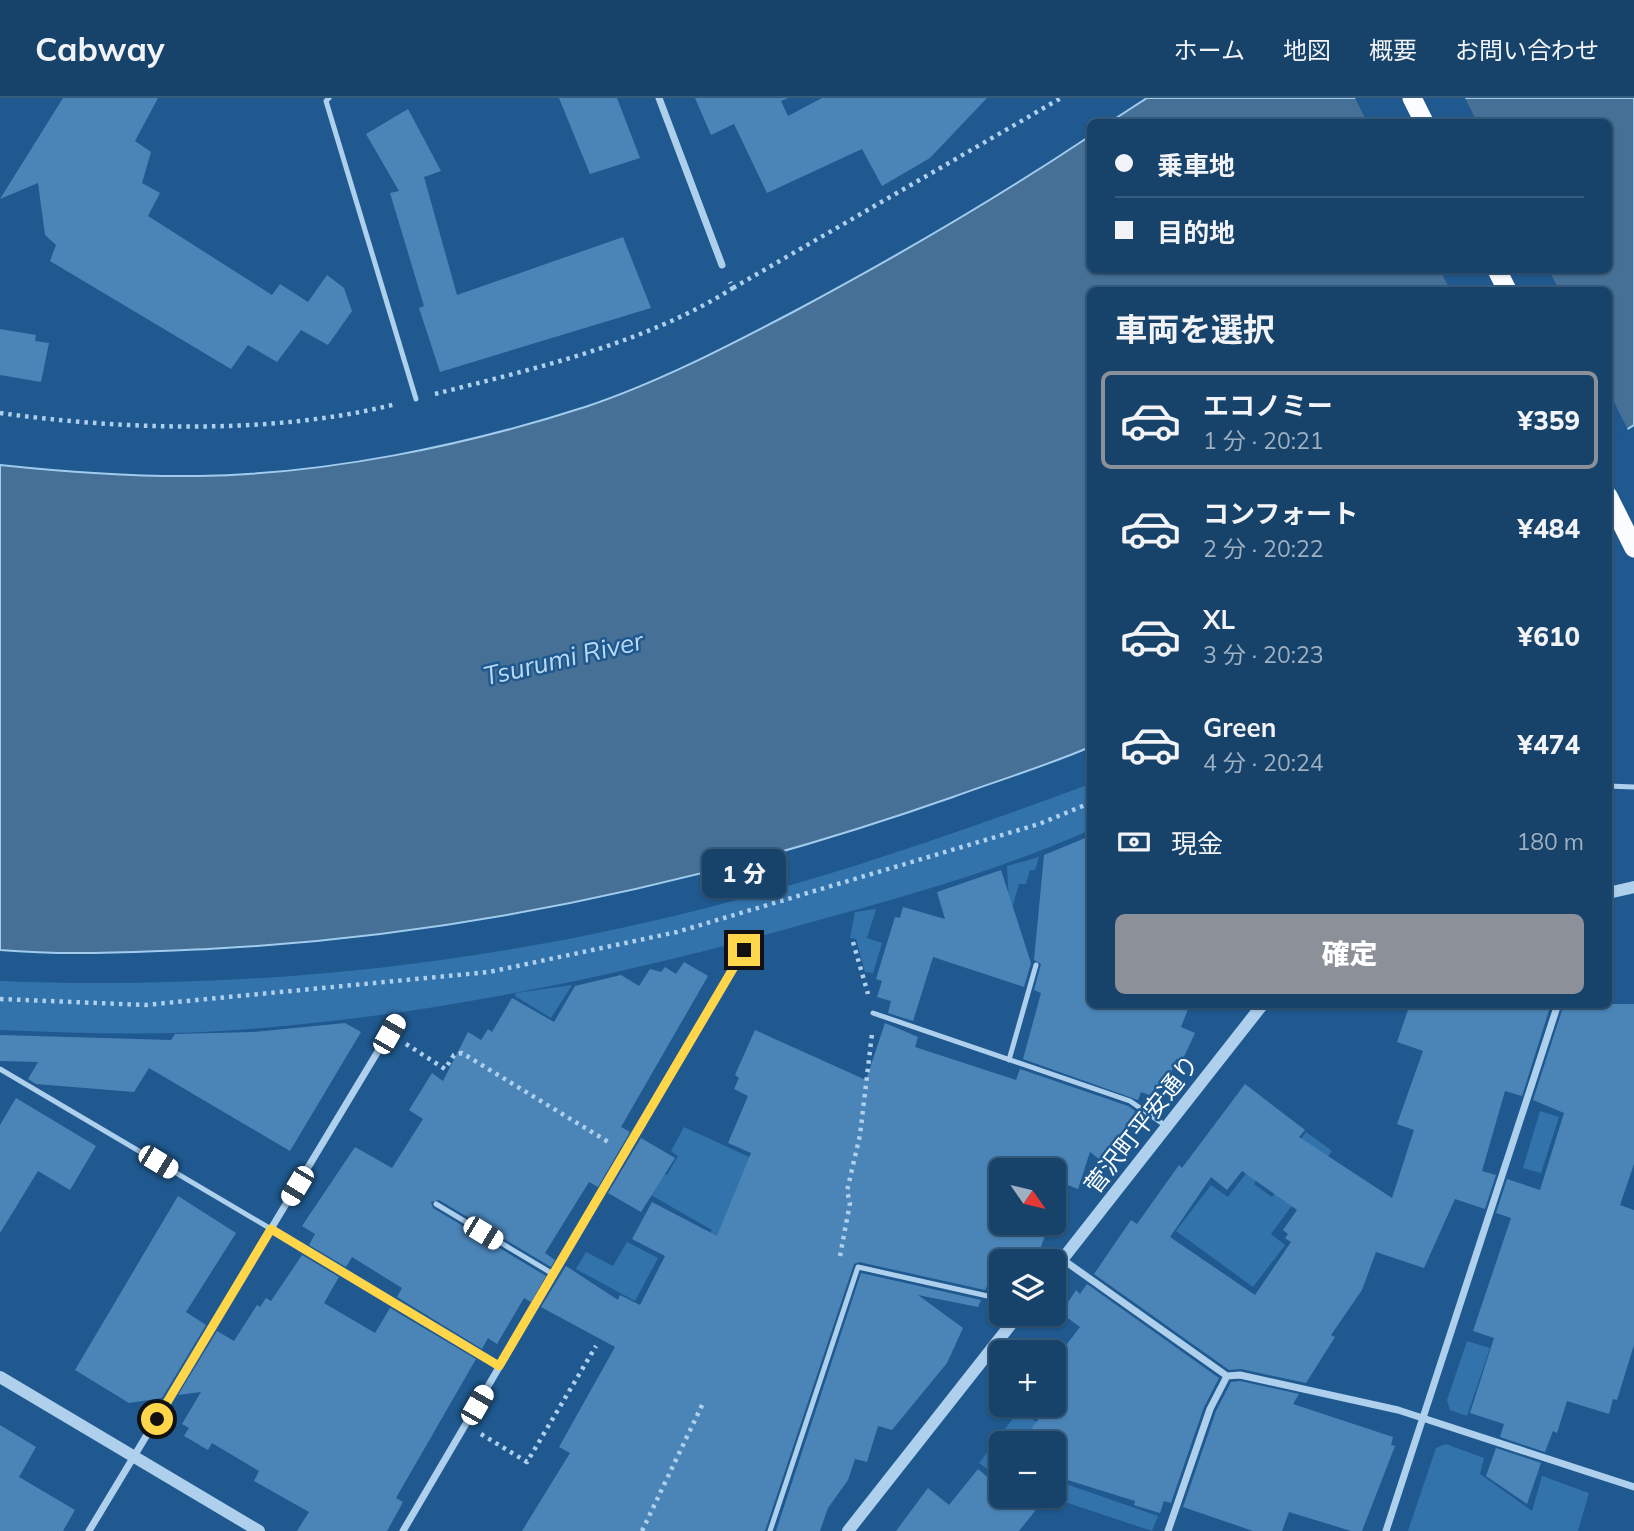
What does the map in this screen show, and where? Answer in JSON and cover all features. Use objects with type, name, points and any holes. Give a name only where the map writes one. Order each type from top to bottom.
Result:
[{"type":"highway","points":[[1412,98],[1422,119]]},
{"type":"highway","points":[[1612,504],[1634,548]]},
{"type":"street","points":[[659,98],[722,265]]},
{"type":"street","points":[[1612,892],[1634,887]]},
{"type":"street","points":[[403,1531],[744,950]]},
{"type":"street","name":"菅沢町平安通り","points":[[1066,1254],[1257,1008]]},
{"type":"street","points":[[1386,1531],[1557,1008]]},
{"type":"street","points":[[89,1531],[398,1018]]},
{"type":"street","points":[[271,1229],[499,1366]]},
{"type":"street","points":[[1066,1262],[1227,1376],[1253,1378],[1423,1419],[1634,1487]]},
{"type":"street","points":[[848,1531],[1010,1326]]},
{"type":"street","points":[[1168,1531],[1210,1409],[1227,1376]]},
{"type":"street","points":[[0,1377],[259,1531]]},
{"type":"lane","points":[[328,98],[326,102],[416,399]]},
{"type":"lane","points":[[1612,786],[1634,787]]},
{"type":"lane","points":[[1009,1060],[1036,965]]},
{"type":"lane","points":[[873,1013],[1130,1101],[1166,1126]]},
{"type":"lane","points":[[0,1069],[271,1229]]},
{"type":"lane","points":[[436,1205],[553,1274]]},
{"type":"lane","points":[[770,1531],[858,1267],[989,1296]]},
{"type":"path","points":[[0,413],[150,426],[247,424],[363,412],[529,370],[684,315],[1061,98]]},
{"type":"path","points":[[722,265],[733,288]]},
{"type":"path","points":[[0,999],[145,1005],[489,972],[677,932],[1039,824],[1087,804]]},
{"type":"path","points":[[853,942],[873,1013],[868,1079],[847,1191],[850,1203],[839,1261],[858,1267]]},
{"type":"path","points":[[389,1034],[445,1069],[454,1055],[462,1053],[625,1152]]},
{"type":"path","points":[[465,1425],[527,1462],[597,1346]]},
{"type":"path","points":[[642,1531],[704,1401]]},
{"type":"shaded area","points":[[1087,785],[1087,831],[1056,844],[951,882],[879,903],[738,942],[596,976],[453,1004],[309,1024],[177,1033],[0,1030],[0,981],[185,982],[277,977],[370,969],[553,942],[643,923],[778,889],[1002,816]]},
{"type":"shaded area","points":[[1039,857],[1035,870],[1030,870],[1026,884],[1019,884],[1013,905],[1009,904],[1007,866]]},
{"type":"shaded area","points":[[876,909],[867,938],[882,943],[873,973],[865,972],[856,939],[850,938],[855,912]]},
{"type":"shaded area","points":[[572,985],[551,1018],[515,996],[516,993]]},
{"type":"shaded area","points":[[1540,1111],[1559,1117],[1541,1173],[1523,1168]]},
{"type":"shaded area","points":[[684,1127],[799,1180],[776,1262],[706,1241],[712,1230],[630,1183],[643,1163],[667,1175],[678,1156],[671,1151]]},
{"type":"shaded area","points":[[1306,1132],[1332,1151],[1271,1234],[1285,1245],[1253,1287],[1176,1231],[1211,1185],[1228,1197],[1247,1172],[1257,1179],[1254,1184],[1272,1197],[1286,1178],[1277,1171]]},
{"type":"shaded area","points":[[627,1242],[658,1258],[635,1301],[576,1269],[586,1252],[613,1266]]},
{"type":"shaded area","points":[[1467,1341],[1490,1348],[1467,1416],[1450,1410],[1447,1400]]},
{"type":"shaded area","points":[[1014,1417],[1030,1417],[1038,1423],[1034,1431],[1003,1431]]},
{"type":"shaded area","points":[[1446,1444],[1484,1458],[1480,1474],[1532,1511],[1542,1476],[1589,1493],[1578,1531],[1408,1531],[1436,1448]]},
{"type":"shaded area","points":[[989,1450],[989,1470],[979,1463]]},
{"type":"shaded area","points":[[1066,1484],[1158,1516],[1152,1531],[1066,1502]]},
{"type":"water","name":"Tsurumi River","points":[[1147,98],[1634,98],[1634,425],[1612,439],[1612,287],[1087,287],[1087,748],[863,827],[679,879],[586,900],[398,932],[303,942],[130,952],[0,950],[0,465],[124,475],[199,476],[296,470],[394,455],[539,421],[638,387],[768,325],[943,228],[1087,138],[1087,273],[1612,273],[1612,119],[1115,119]]},
{"type":"pier","points":[[1355,98],[1465,98],[1476,119],[1366,119]]},
{"type":"pier","points":[[1442,273],[1550,273],[1558,287],[1448,287]]},
{"type":"pier","points":[[1612,398],[1629,432],[1612,443]]},
{"type":"building","points":[[63,98],[158,98],[135,141],[151,152],[142,183],[160,193],[148,216],[272,295],[280,284],[308,302],[327,275],[344,288],[352,311],[328,345],[301,330],[277,362],[248,345],[231,369],[50,261],[56,245],[45,235],[38,183],[0,199]]},
{"type":"building","points":[[559,98],[617,98],[640,158],[590,174]]},
{"type":"building","points":[[695,98],[788,98],[781,101],[788,116],[822,98],[987,98],[930,158],[882,186],[862,149],[767,193],[734,124],[711,135]]},
{"type":"building","points":[[408,109],[441,171],[424,177],[457,295],[623,237],[651,308],[440,372],[419,308],[424,306],[390,193],[399,191],[366,134]]},
{"type":"building","points":[[0,329],[36,335],[35,341],[49,343],[41,382],[0,375]]},
{"type":"building","points":[[1087,837],[1087,1008],[1188,1008],[1181,1027],[1195,1033],[1182,1061],[1176,1059],[1170,1075],[1167,1073],[1152,1096],[1141,1092],[1138,1100],[1023,1059],[1041,993],[1034,990],[1041,964],[1034,960],[1044,855]]},
{"type":"building","points":[[1001,870],[1031,963],[1024,987],[933,957],[913,1021],[888,1013],[891,1001],[877,997],[882,981],[876,979],[895,917],[900,918],[903,907],[945,919],[937,892]]},
{"type":"building","points":[[684,962],[708,976],[621,1127],[630,1132],[598,1187],[589,1182],[545,1253],[555,1260],[551,1267],[439,1200],[431,1202],[433,1208],[546,1276],[531,1302],[524,1298],[497,1344],[488,1338],[482,1349],[397,1297],[402,1288],[352,1257],[346,1267],[309,1245],[315,1234],[302,1226],[355,1147],[392,1168],[423,1119],[409,1110],[432,1073],[443,1081],[468,1032],[481,1040],[488,1029],[492,1032],[512,998],[554,1022],[575,986],[621,975],[639,986],[650,969],[661,972],[665,967],[676,974]]},
{"type":"building","points":[[1612,1004],[1634,1004],[1634,1164],[1620,1205],[1634,1210],[1634,1345],[1617,1400],[1613,1399],[1609,1414],[1567,1401],[1557,1433],[1553,1431],[1545,1452],[1500,1437],[1504,1424],[1470,1413],[1494,1338],[1473,1331],[1511,1218],[1496,1213],[1507,1179],[1540,1190],[1564,1113],[1533,1100],[1563,1008],[1612,1008]]},
{"type":"building","points":[[1409,1008],[1550,1008],[1522,1096],[1505,1091],[1482,1171],[1496,1175],[1485,1209],[1455,1199],[1424,1268],[1376,1252],[1362,1290],[1331,1335],[1335,1337],[1306,1383],[1241,1369],[1229,1370],[1094,1274],[1131,1220],[1137,1224],[1179,1165],[1182,1168],[1245,1084],[1305,1130],[1299,1137],[1392,1198],[1414,1130],[1397,1124],[1423,1051],[1397,1042]],"holes":[[[1242,1171],[1297,1210],[1283,1230],[1288,1234],[1285,1238],[1291,1242],[1255,1295],[1170,1237],[1211,1177],[1227,1190]]]},
{"type":"building","points":[[345,1023],[361,1032],[290,1151],[149,1068],[134,1092],[36,1084],[28,1079],[38,1062],[0,1061],[0,1035],[171,1040],[175,1034],[254,1032]]},
{"type":"building","points":[[885,1023],[918,1037],[915,1047],[1016,1080],[1020,1069],[1128,1106],[1135,1111],[1129,1128],[1126,1127],[1110,1150],[1107,1149],[1099,1159],[1090,1152],[1078,1189],[1066,1184],[1066,1158],[989,1158],[989,1236],[1045,1236],[1040,1249],[989,1249],[989,1284],[985,1290],[859,1262],[854,1264],[765,1531],[522,1531],[570,1453],[559,1447],[615,1347],[541,1307],[566,1266],[618,1300],[620,1295],[640,1305],[665,1256],[632,1239],[652,1202],[717,1236],[751,1153],[728,1143],[748,1096],[734,1089],[739,1078],[735,1075],[755,1030],[866,1080]]},
{"type":"building","points":[[16,1098],[96,1146],[70,1190],[38,1171],[0,1233],[0,1125]]},
{"type":"building","points":[[641,1138],[675,1158],[641,1212],[608,1193]]},
{"type":"building","points":[[178,1196],[236,1233],[186,1312],[206,1325],[162,1398],[129,1403],[75,1370]]},
{"type":"building","points":[[302,1255],[339,1277],[324,1303],[375,1333],[390,1308],[476,1359],[396,1498],[403,1502],[387,1531],[297,1531],[309,1512],[254,1481],[259,1471],[212,1443],[208,1450],[184,1436],[189,1428],[182,1424],[201,1392],[178,1395],[217,1331],[234,1341],[257,1305],[260,1307],[266,1298],[271,1301]]},
{"type":"building","points":[[861,1273],[981,1300],[978,1307],[918,1295],[963,1328],[947,1363],[892,1430],[878,1426],[867,1462],[855,1459],[848,1480],[828,1508],[820,1531],[776,1531]]},
{"type":"building","points":[[1087,1284],[1219,1378],[1204,1407],[1171,1503],[1164,1501],[1160,1513],[1134,1505],[1135,1501],[1066,1480],[1066,1431],[1030,1431],[1040,1417],[1066,1417],[1066,1345],[1080,1327],[1066,1317],[1066,1305],[1076,1290],[1080,1294]]},
{"type":"building","points":[[1240,1381],[1299,1394],[1293,1404],[1393,1437],[1391,1445],[1395,1446],[1362,1531],[1351,1531],[1289,1512],[1282,1531],[1253,1531],[1183,1507],[1216,1411],[1231,1382]]},
{"type":"building","points":[[0,1425],[36,1447],[19,1477],[75,1510],[63,1531],[0,1531]]},
{"type":"building","points":[[1496,1448],[1541,1463],[1527,1504],[1486,1476]]},
{"type":"building","points":[[978,1469],[989,1478],[989,1508],[1037,1508],[1019,1531],[896,1531],[928,1488],[949,1505]]},
{"type":"route","points":[[157,1419],[271,1229],[499,1366],[744,950]]}]
